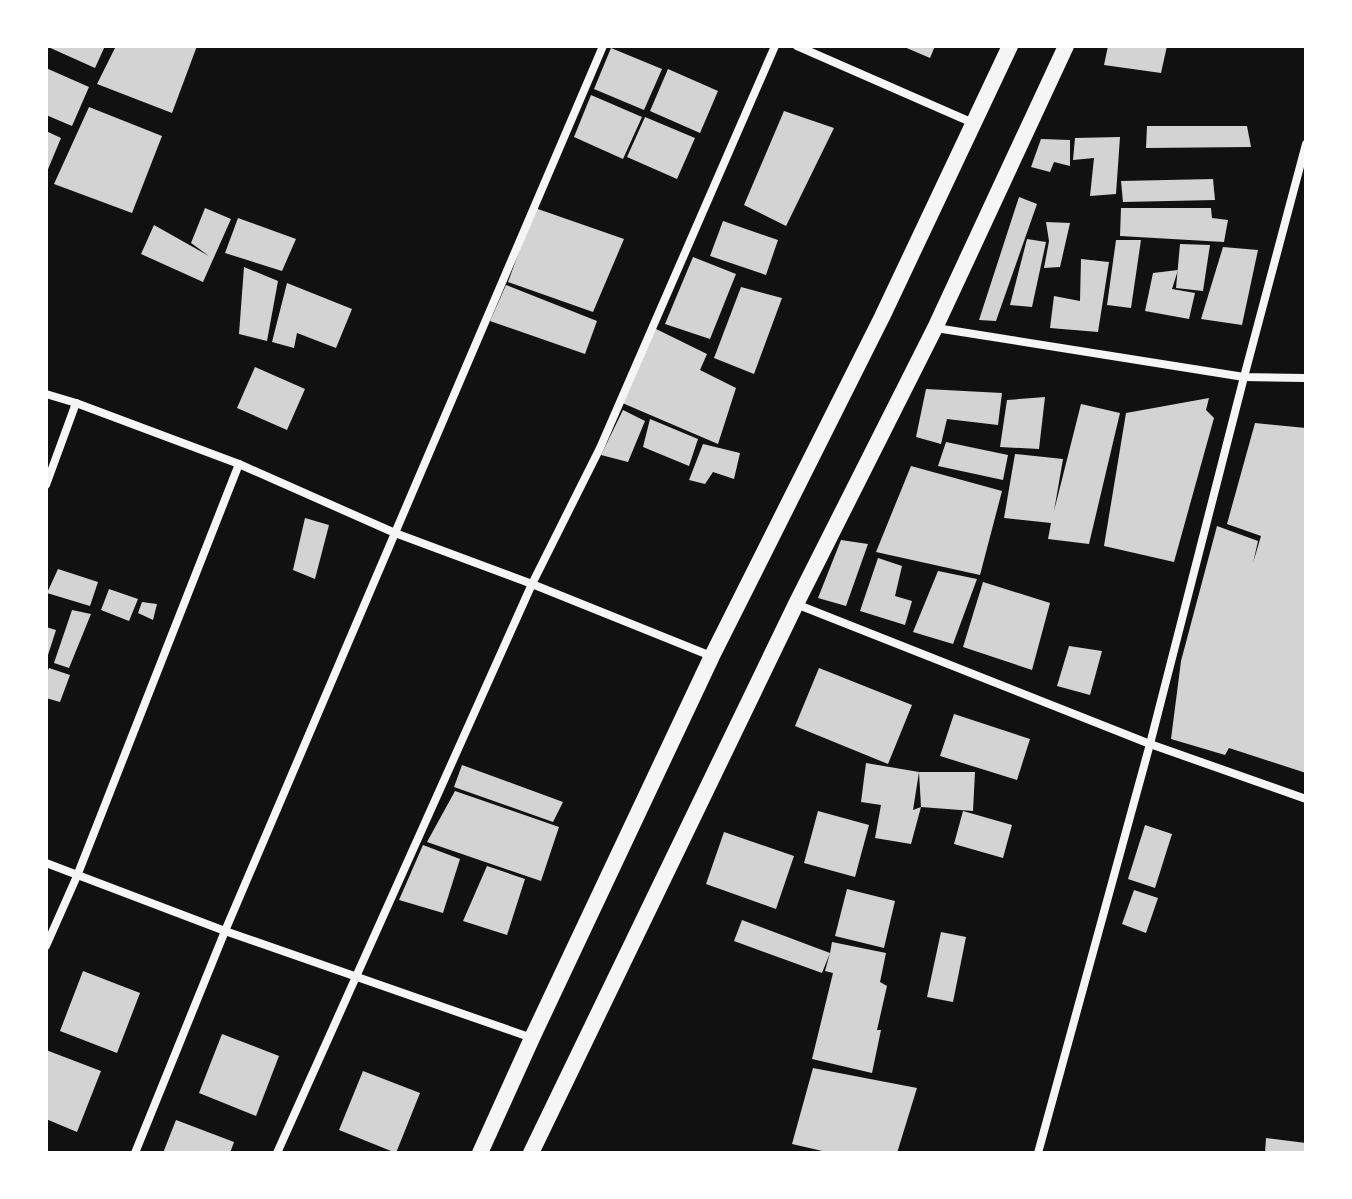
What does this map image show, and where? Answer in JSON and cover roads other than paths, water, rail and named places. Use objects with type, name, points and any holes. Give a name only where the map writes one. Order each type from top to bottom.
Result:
[{"type":"main road","points":[[480,1153],[712,656],[882,317],[1010,46]]},
{"type":"main road","points":[[531,1153],[796,604],[935,328],[1066,46]]},
{"type":"street","points":[[135,1153],[225,931],[603,46]]},
{"type":"street","points":[[277,1153],[532,584],[600,448],[775,46]]},
{"type":"street","points":[[797,46],[974,123]]},
{"type":"street","points":[[1038,1153],[1150,744],[1306,144]]},
{"type":"street","points":[[935,328],[1244,377],[1306,378]]},
{"type":"street","points":[[46,394],[239,464],[395,533],[712,656]]},
{"type":"street","points":[[46,485],[76,403]]},
{"type":"street","points":[[46,946],[77,876],[239,464]]},
{"type":"street","points":[[796,604],[1150,744],[1306,799]]},
{"type":"street","points":[[46,863],[225,931],[532,1038]]}]
